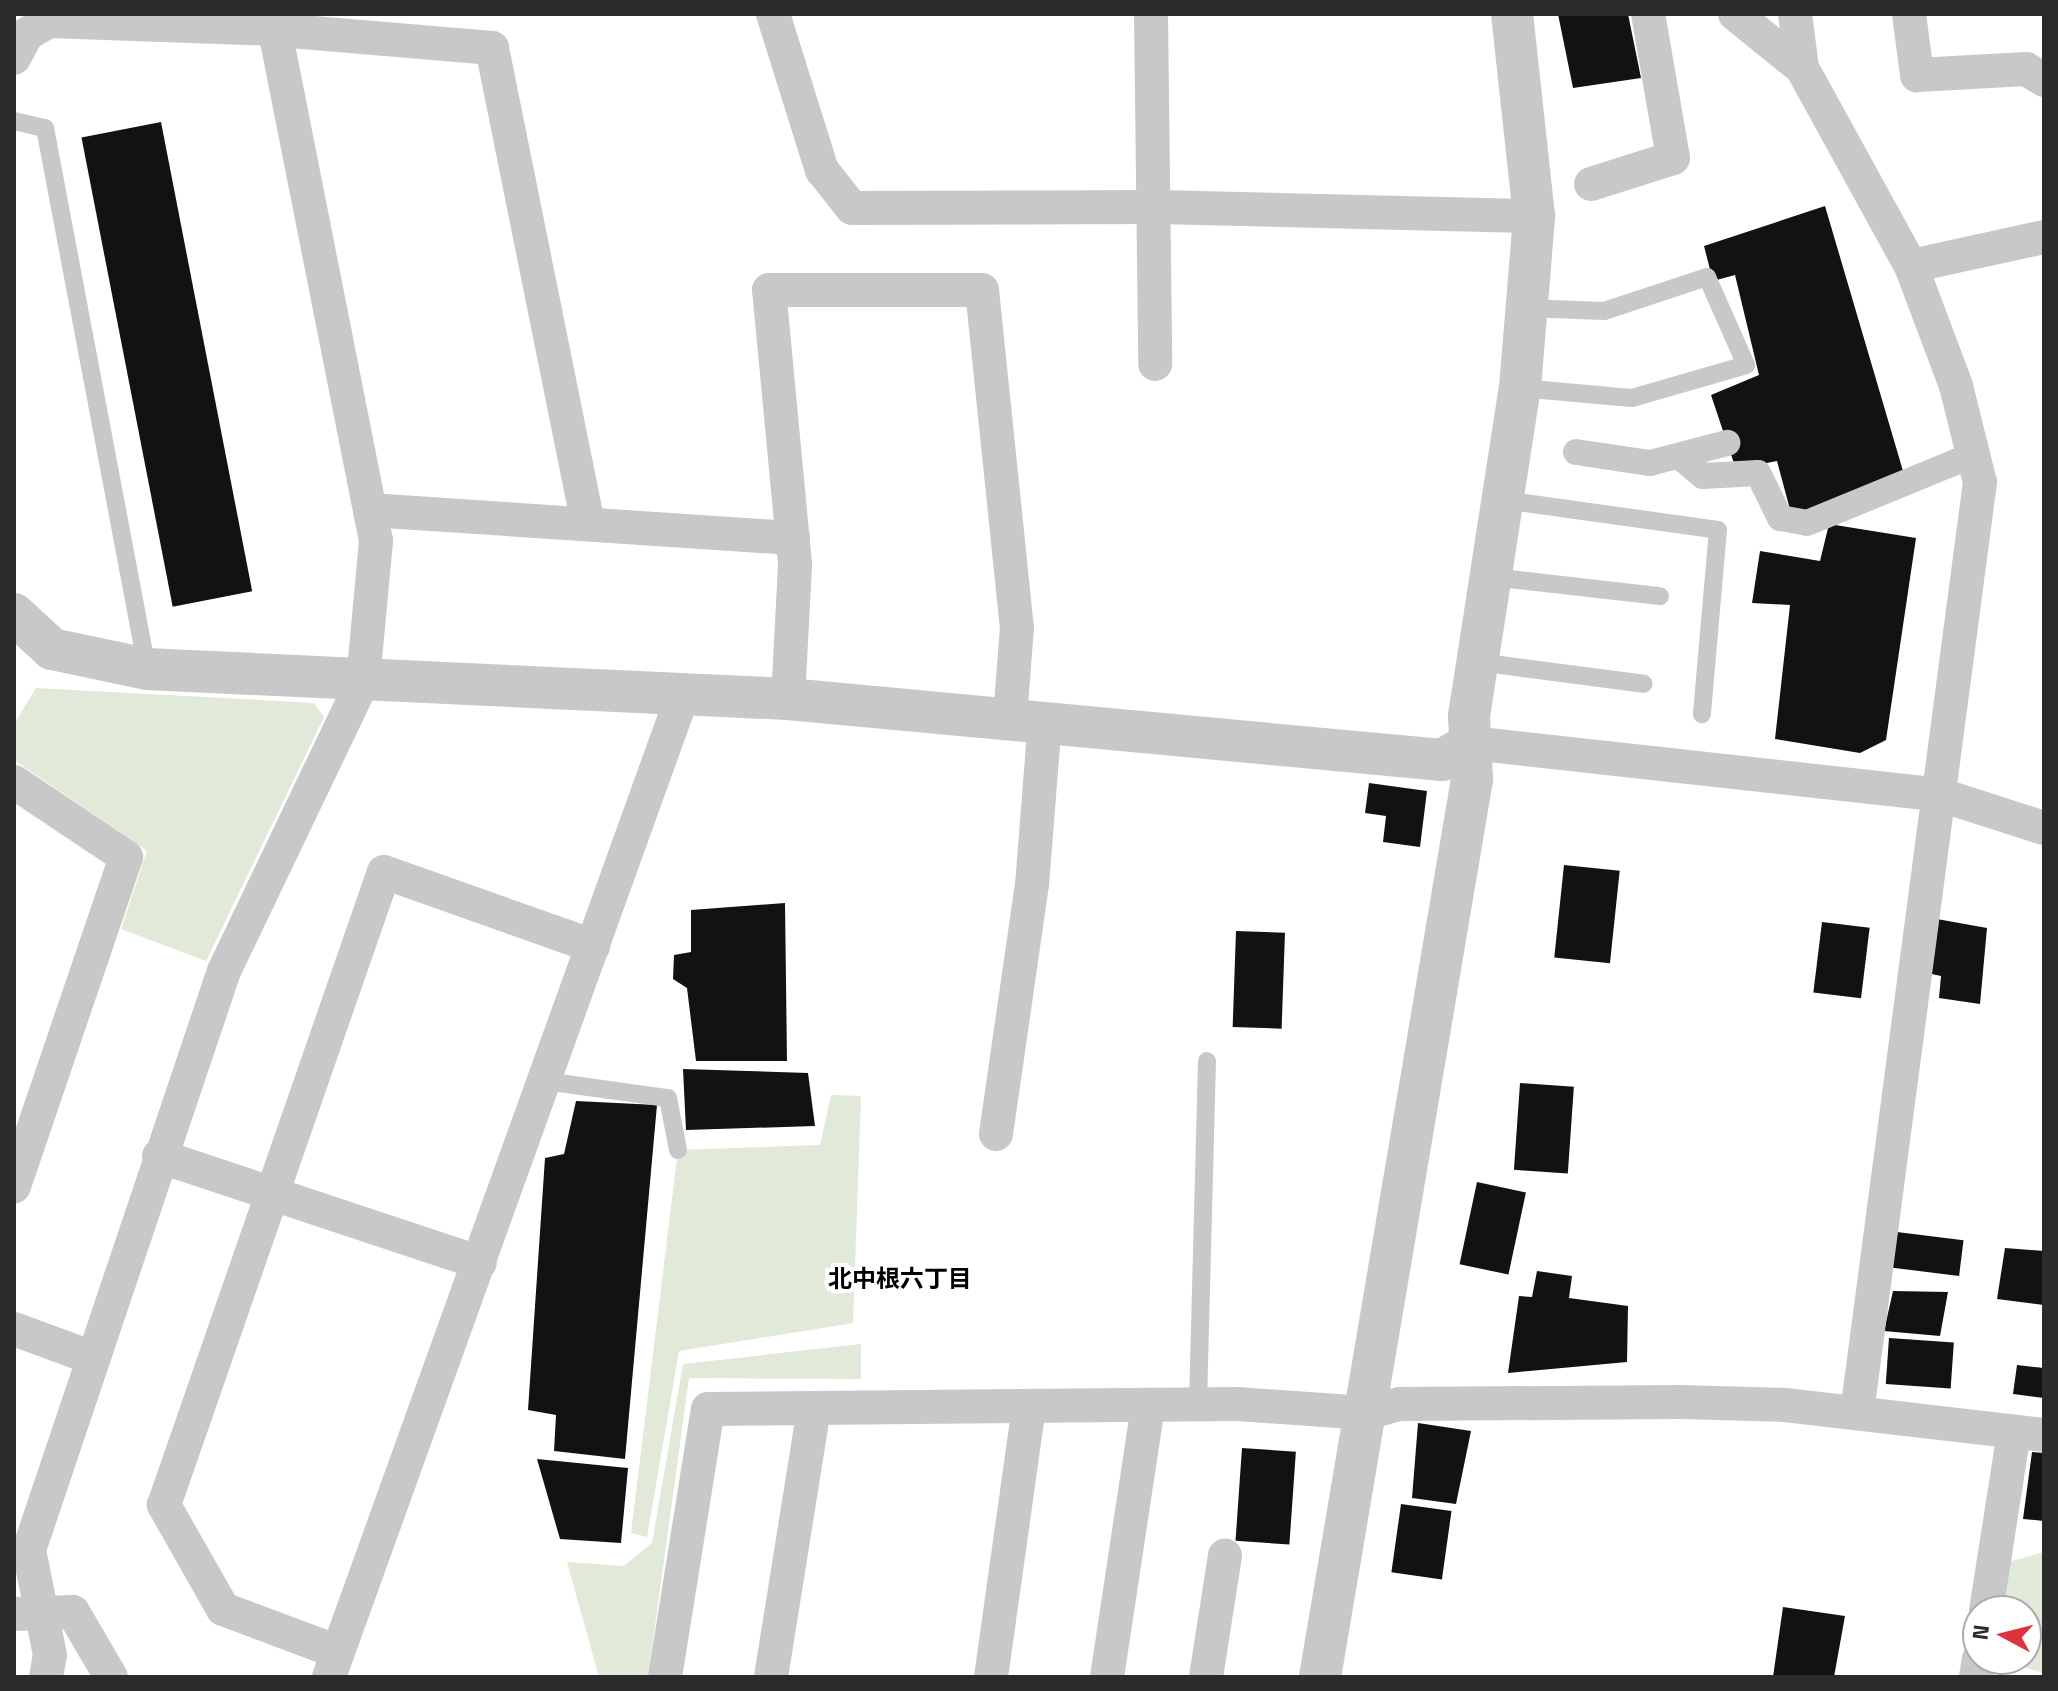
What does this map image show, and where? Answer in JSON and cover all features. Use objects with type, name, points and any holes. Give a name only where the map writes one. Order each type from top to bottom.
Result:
[{"type":"street","points":[[773,14],[822,170],[852,208],[1158,207],[1534,216]]},
{"type":"street","points":[[1151,14],[1158,207],[1155,364]]},
{"type":"street","points":[[1320,1677],[1472,779],[1471,743],[1478,662],[1520,388],[1524,308],[1534,216],[1512,14]]},
{"type":"street","points":[[1591,184],[1673,158],[1648,14]]},
{"type":"street","points":[[1735,14],[1802,68]]},
{"type":"street","points":[[1795,14],[1802,68],[1911,266],[1956,386],[1980,482],[1857,1413]]},
{"type":"street","points":[[1909,14],[1917,75],[2026,69],[2044,80]]},
{"type":"street","points":[[14,58],[27,34],[48,17],[492,48],[588,523]]},
{"type":"street","points":[[46,1677],[50,1655],[28,1612],[29,1550],[159,1156],[224,971],[363,681],[376,541],[275,31]]},
{"type":"street","points":[[1911,266],[2044,237]]},
{"type":"street","points":[[788,699],[793,538],[769,290],[982,290],[1028,720],[1032,885],[996,1134]]},
{"type":"street","points":[[1576,452],[1650,463],[1727,443]]},
{"type":"street","points":[[1679,456],[1703,476],[1758,473],[1780,518],[1807,523],[1973,455]]},
{"type":"street","points":[[370,510],[793,538]]},
{"type":"street","points":[[14,614],[52,649],[147,669],[682,697],[788,699],[1442,760],[1471,743],[1941,795],[2044,828]]},
{"type":"street","points":[[593,946],[384,872],[269,1192],[164,1505],[223,1609],[333,1665],[480,1263],[682,697]]},
{"type":"street","points":[[14,782],[126,857],[14,1186]]},
{"type":"street","points":[[159,1156],[480,1263]]},
{"type":"street","points":[[14,1329],[93,1358]]},
{"type":"street","points":[[665,1677],[708,1409],[1198,1404],[1366,1413],[1400,1404],[1680,1402],[1857,1413],[2029,1434],[1990,1595]]},
{"type":"street","points":[[1111,1676],[1148,1405]]},
{"type":"street","points":[[991,1677],[1029,1407]]},
{"type":"street","points":[[771,1677],[814,1410]]},
{"type":"street","points":[[1206,1677],[1225,1555]]},
{"type":"street","points":[[28,1612],[73,1612],[111,1677]]},
{"type":"lane","points":[[14,121],[45,128],[147,669]]},
{"type":"lane","points":[[1520,388],[1632,398],[1746,365],[1707,277],[1604,311],[1524,308]]},
{"type":"lane","points":[[1503,500],[1718,530],[1702,714]]},
{"type":"lane","points":[[1492,577],[1660,596]]},
{"type":"lane","points":[[1478,662],[1644,684]]},
{"type":"lane","points":[[1198,1404],[1207,1061]]},
{"type":"lane","points":[[545,1081],[668,1098],[678,1150]]},
{"type":"green space","points":[[36,688],[314,703],[324,717],[206,961],[121,929],[147,851],[14,760],[14,724]]},
{"type":"green space","points":[[831,1095],[861,1096],[853,1323],[679,1351],[647,1537],[631,1533],[678,1150],[820,1145]]},
{"type":"green space","points":[[861,1344],[861,1379],[689,1378],[648,1677],[599,1677],[567,1562],[624,1566],[652,1543],[683,1364]]},
{"type":"green space","points":[[2044,1552],[2044,1673],[2042,1595],[2003,1595],[2008,1562]]},
{"type":"building","points":[[1558,14],[1628,14],[1641,78],[1573,88]]},
{"type":"building","points":[[161,122],[252,591],[173,607],[81,137]]},
{"type":"building","points":[[1825,206],[1903,471],[1792,517],[1777,461],[1736,469],[1711,395],[1759,375],[1735,275],[1713,281],[1704,246]]},
{"type":"building","points":[[1829,524],[1916,538],[1886,740],[1860,753],[1775,739],[1790,605],[1752,603],[1760,551],[1820,561]]},
{"type":"building","points":[[1369,783],[1427,791],[1420,847],[1383,842],[1386,816],[1365,813]]},
{"type":"building","points":[[1564,865],[1620,871],[1610,963],[1554,957]]},
{"type":"building","points":[[785,903],[787,1061],[696,1061],[687,988],[673,979],[674,955],[691,952],[691,910]]},
{"type":"building","points":[[1937,919],[1987,928],[1980,1004],[1939,998],[1941,976],[1927,973]]},
{"type":"building","points":[[1822,922],[1870,928],[1861,998],[1813,992]]},
{"type":"building","points":[[1236,931],[1285,933],[1282,1029],[1233,1027]]},
{"type":"building","points":[[683,1069],[808,1073],[815,1126],[686,1130]]},
{"type":"building","points":[[1520,1083],[1574,1087],[1568,1174],[1514,1170]]},
{"type":"building","points":[[576,1101],[657,1105],[625,1459],[554,1451],[556,1415],[528,1410],[545,1158],[564,1154]]},
{"type":"building","points":[[1477,1182],[1526,1192],[1508,1275],[1460,1264]]},
{"type":"building","points":[[1897,1232],[1964,1240],[1959,1276],[1893,1268]]},
{"type":"building","points":[[2005,1248],[2044,1251],[2044,1305],[1997,1299]]},
{"type":"building","points":[[1537,1271],[1572,1276],[1569,1298],[1628,1306],[1627,1362],[1508,1373],[1519,1296],[1532,1297]]},
{"type":"building","points":[[1893,1291],[1948,1292],[1940,1336],[1884,1331]]},
{"type":"building","points":[[1889,1338],[1954,1343],[1951,1388],[1886,1384]]},
{"type":"building","points":[[2017,1365],[2044,1368],[2044,1398],[2013,1394]]},
{"type":"building","points":[[1418,1423],[1471,1431],[1456,1504],[1412,1498]]},
{"type":"building","points":[[1242,1448],[1296,1452],[1289,1545],[1236,1541]]},
{"type":"building","points":[[2032,1452],[2044,1453],[2044,1521],[2023,1519]]},
{"type":"building","points":[[537,1459],[628,1468],[621,1543],[560,1539]]},
{"type":"building","points":[[1401,1504],[1452,1511],[1442,1579],[1391,1572]]},
{"type":"building","points":[[1783,1607],[1845,1616],[1834,1677],[1773,1677]]},
{"type":"district","name":"北中根六丁目","points":[[900,1279]]}]
